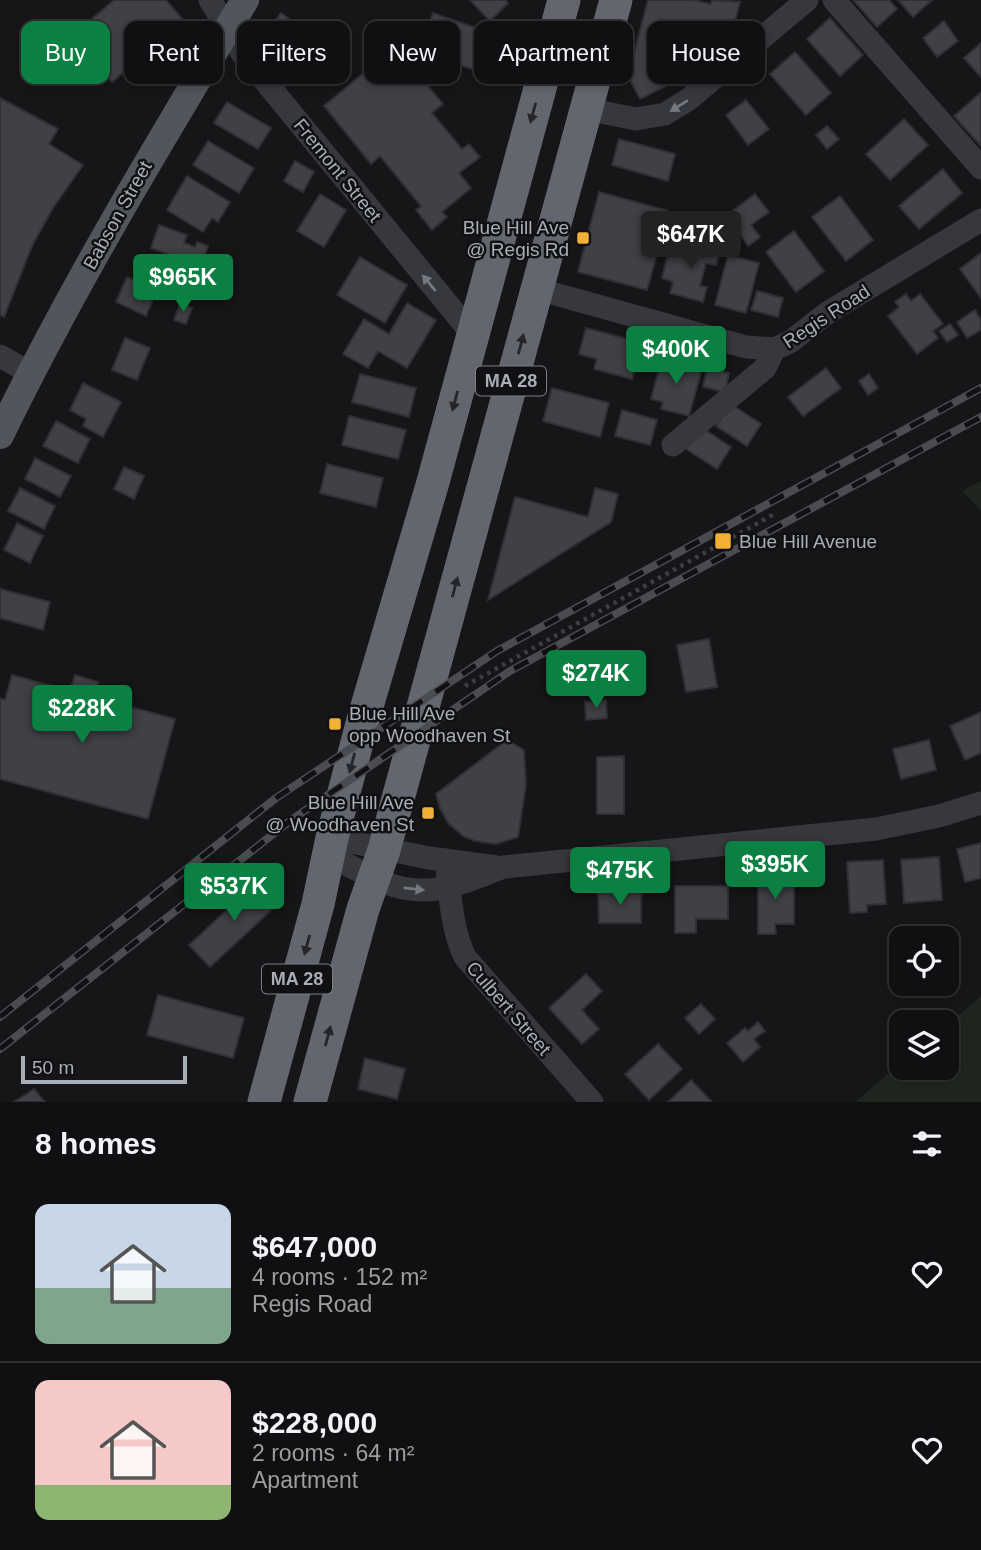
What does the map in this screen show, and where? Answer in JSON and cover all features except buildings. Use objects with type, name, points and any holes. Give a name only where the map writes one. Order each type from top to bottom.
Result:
[{"type":"highway","name":"MA 28","points":[[264,1102],[318,904],[330,847],[370,697],[409,568],[564,0]]},
{"type":"highway","name":"MA 28","points":[[310,1102],[363,909],[401,788],[616,0]]},
{"type":"main road","name":"Babson Street","points":[[0,435],[30,373],[153,152],[244,0]]},
{"type":"street","name":"Fremont Street","points":[[210,0],[250,63],[473,335]]},
{"type":"street","points":[[586,109],[636,119],[657,116],[677,108],[807,0]]},
{"type":"street","points":[[834,0],[981,168]]},
{"type":"street","name":"Regis Road","points":[[537,289],[746,347],[774,349],[790,342],[827,313],[981,220]]},
{"type":"street","points":[[673,445],[765,368],[774,349]]},
{"type":"street","points":[[0,356],[30,373]]},
{"type":"street","points":[[330,847],[379,863],[446,860],[504,867],[876,829],[939,816],[981,803]]},
{"type":"street","name":"Culbert Street","points":[[446,860],[457,938],[465,957],[592,1102]]},
{"type":"street","points":[[379,863],[410,890],[449,886],[504,867]]},
{"type":"path","points":[[465,686],[776,513]]},
{"type":"shaded area","points":[[981,481],[981,511],[962,491]]},
{"type":"shaded area","points":[[981,996],[981,1102],[855,1102],[889,1073],[889,1080],[959,1080],[959,1015]]},
{"type":"railway","points":[[0,1017],[276,798],[497,651],[981,388]]},
{"type":"railway","points":[[0,1049],[291,820],[510,671],[981,417]]},
{"type":"place","name":"Blue Hill Ave @ Regis Rd","points":[[583,238]]},
{"type":"place","name":"Blue Hill Avenue","points":[[723,541]]},
{"type":"place","name":"Blue Hill Ave opp Woodhaven St","points":[[335,724]]},
{"type":"place","name":"Blue Hill Ave @ Woodhaven St","points":[[428,813]]}]
